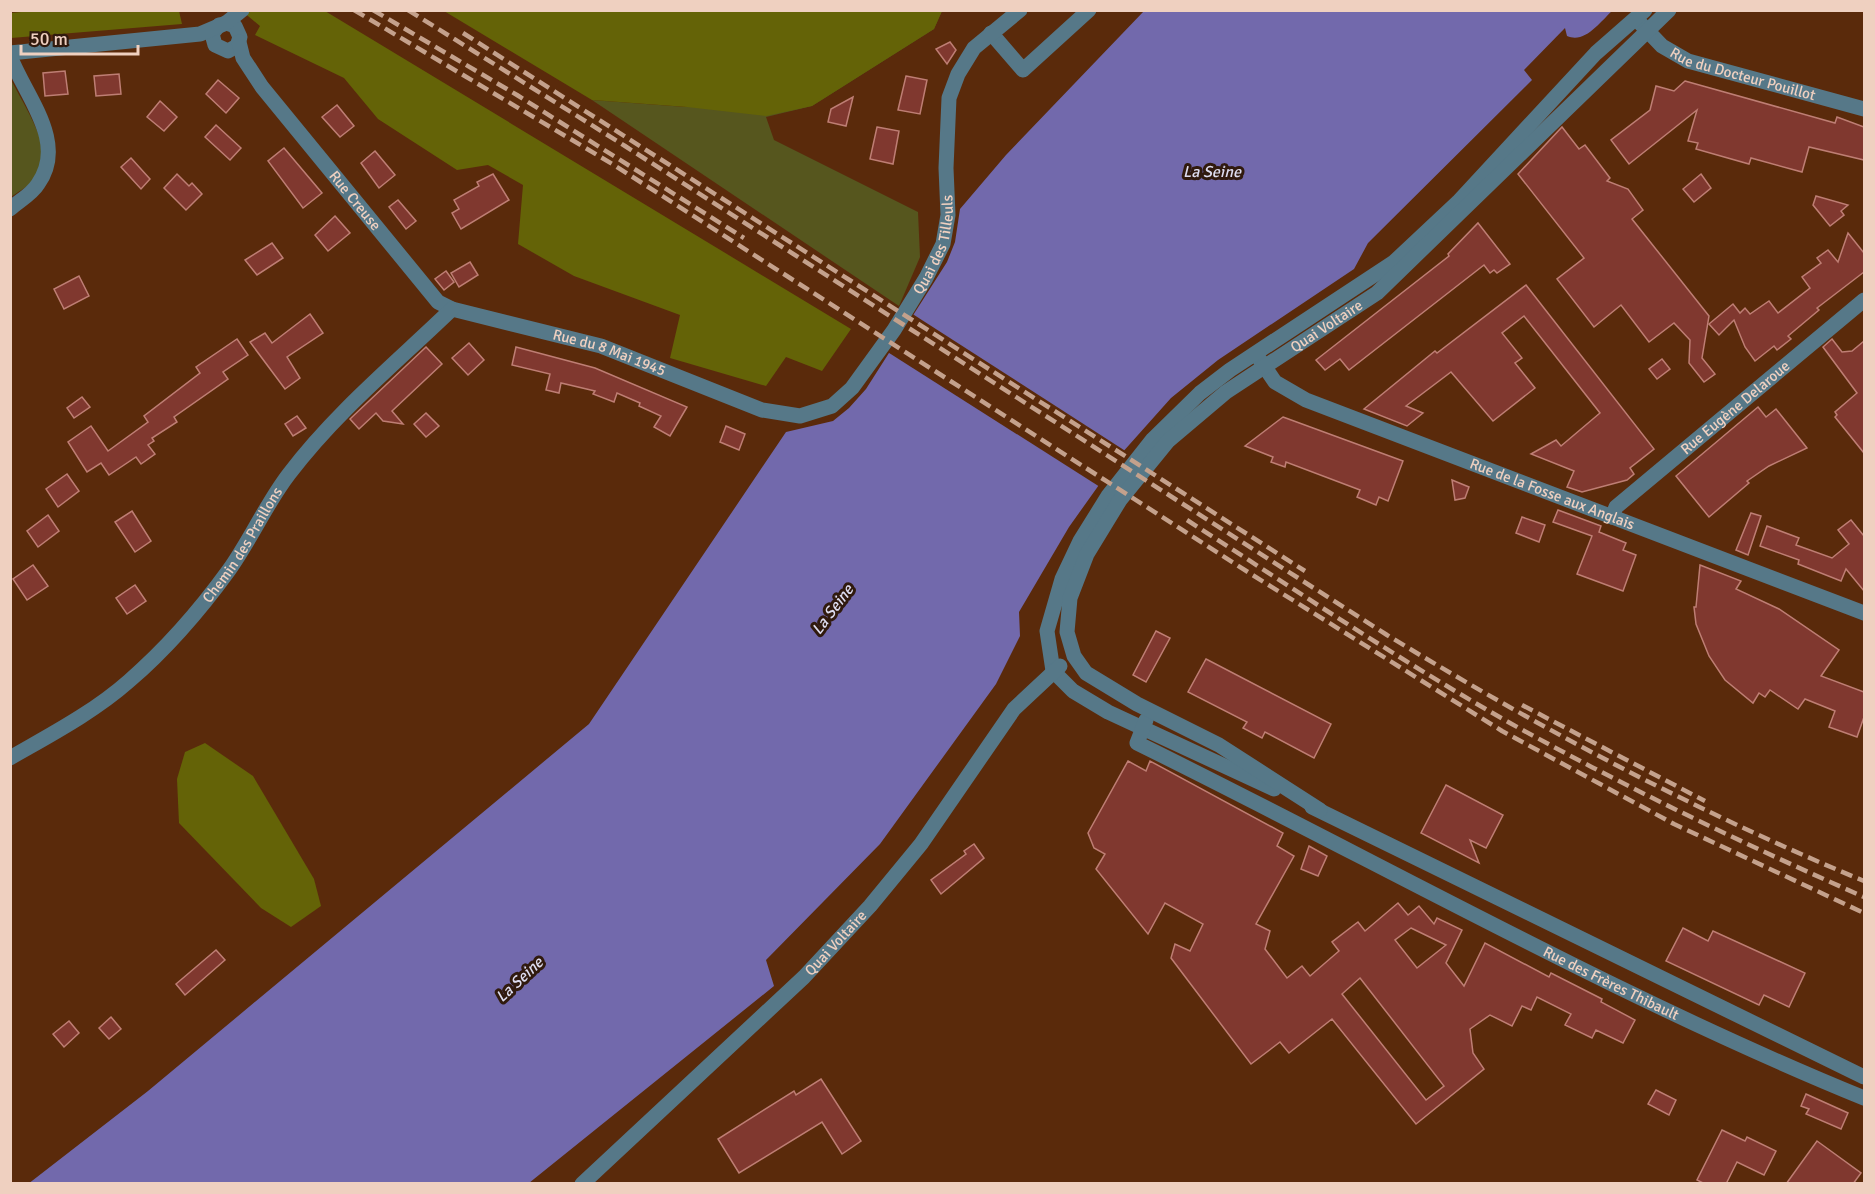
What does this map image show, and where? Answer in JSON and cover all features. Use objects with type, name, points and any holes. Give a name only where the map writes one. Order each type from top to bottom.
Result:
[{"type":"street","points":[[219,48],[212,34],[242,10]]},
{"type":"street","points":[[153,41],[233,49],[252,10]]},
{"type":"street","name":"Quai des Tilleuls","points":[[762,410],[800,416],[832,406],[852,388],[894,330],[926,279],[943,244],[948,215],[949,98],[958,74],[974,48],[1020,10]]},
{"type":"street","points":[[991,33],[1023,70],[1089,10]]},
{"type":"street","name":"Quai Voltaire","points":[[582,1184],[804,977],[870,906],[921,844],[1014,709],[1053,671],[1074,656],[1067,632],[1070,598],[1087,554],[1114,509],[1144,467],[1168,441],[1226,392],[1377,293],[1669,10]]},
{"type":"street","name":"Quai Voltaire","points":[[1053,671],[1047,631],[1062,579],[1080,541],[1108,496],[1153,439],[1208,388],[1256,353],[1394,262],[1458,202],[1596,53],[1640,15]]},
{"type":"street","name":"Rue du Docteur Pouillot","points":[[1640,15],[1647,30],[1668,51],[1688,61],[1864,109]]},
{"type":"street","points":[[10,209],[38,185],[50,160],[48,136],[10,55],[153,41],[200,34],[223,24],[235,26],[240,38]]},
{"type":"street","name":"Rue Creuse","points":[[240,38],[243,58],[262,87],[427,290],[438,302],[452,309]]},
{"type":"street","name":"Rue Creuse","points":[[219,48],[262,87]]},
{"type":"street","name":"Rue Eugène Delaroue","points":[[1612,517],[1616,507],[1864,300]]},
{"type":"street","name":"Rue du 8 Mai 1945","points":[[452,309],[602,346],[762,410]]},
{"type":"street","name":"Chemin des Praillons","points":[[10,758],[62,728],[128,682],[164,646],[212,593],[288,475],[328,427],[452,309]]},
{"type":"street","name":"Rue de la Fosse aux Anglais","points":[[1256,353],[1275,382],[1306,400],[1864,613]]},
{"type":"street","name":"Rue des Frères Thibault","points":[[1074,656],[1086,673],[1105,686],[1219,745],[1320,810]]},
{"type":"street","name":"Rue des Frères Thibault","points":[[1053,671],[1073,691],[1143,729],[1320,810],[1864,1077]]},
{"type":"street","points":[[1143,729],[1151,710]]},
{"type":"street","name":"Rue des Frères Thibault","points":[[1143,729],[1137,743],[1363,857],[1526,943],[1791,1068],[1864,1098]]},
{"type":"street","points":[[1363,857],[1372,837]]},
{"type":"shaded area","points":[[41,10],[179,11],[182,24],[11,38],[11,13]]},
{"type":"shaded area","points":[[942,10],[934,29],[812,106],[766,116],[592,100],[444,11]]},
{"type":"shaded area","points":[[242,11],[325,11],[851,329],[822,371],[786,357],[766,386],[670,358],[680,315],[574,276],[518,244],[523,185],[488,165],[457,170],[378,119],[344,78],[255,35],[260,26]]},
{"type":"shaded area","points":[[942,11],[934,29],[812,106],[766,117],[774,140],[918,212],[920,257],[899,306],[592,100],[686,107]]},
{"type":"shaded area","points":[[10,78],[38,133],[44,156],[44,165],[39,175],[11,197]]},
{"type":"shaded area","points":[[205,743],[253,776],[314,879],[321,906],[291,927],[261,908],[179,823],[177,779],[185,752]]},
{"type":"water","name":"La Seine","points":[[1144,11],[1612,11],[1586,35],[1574,38],[1567,36],[1565,28],[1524,70],[1532,80],[1368,243],[1354,269],[1218,360],[1171,398],[1121,454],[1069,527],[1019,612],[1020,636],[996,684],[880,844],[766,960],[774,986],[529,1183],[28,1184],[148,1091],[589,724],[786,432],[833,421],[849,408],[866,389],[947,262],[955,242],[960,209],[1006,155]]},
{"type":"pier","points":[[911,313],[1127,452],[1100,487],[886,351]]},
{"type":"building","points":[[950,42],[956,50],[947,64],[936,49]]},
{"type":"building","points":[[65,71],[68,94],[45,96],[43,73]]},
{"type":"building","points":[[119,74],[121,94],[96,96],[94,76]]},
{"type":"building","points":[[906,76],[927,80],[920,114],[898,110]]},
{"type":"building","points":[[218,80],[239,98],[226,113],[206,94]]},
{"type":"building","points":[[1685,81],[1835,123],[1837,117],[1864,127],[1864,160],[1809,147],[1802,172],[1751,158],[1749,164],[1696,149],[1698,143],[1688,141],[1697,110],[1629,164],[1611,140],[1650,110],[1656,86],[1674,91]]},
{"type":"building","points":[[853,97],[846,126],[828,122],[831,109]]},
{"type":"building","points":[[160,101],[177,117],[164,131],[147,117]]},
{"type":"building","points":[[337,105],[354,126],[340,137],[322,117]]},
{"type":"building","points":[[216,125],[241,148],[230,160],[205,137]]},
{"type":"building","points":[[877,127],[899,131],[893,164],[870,159]]},
{"type":"building","points":[[1562,127],[1579,149],[1585,145],[1610,178],[1607,181],[1628,189],[1643,210],[1632,219],[1709,316],[1702,358],[1715,374],[1704,382],[1689,363],[1690,340],[1674,323],[1649,342],[1621,305],[1594,327],[1557,279],[1584,258],[1518,174]]},
{"type":"building","points":[[284,148],[322,193],[303,208],[268,161]]},
{"type":"building","points":[[375,151],[395,175],[379,188],[361,163]]},
{"type":"building","points":[[131,158],[150,179],[141,189],[121,167]]},
{"type":"building","points":[[177,174],[189,186],[192,183],[202,194],[186,210],[164,188]]},
{"type":"building","points":[[493,174],[509,200],[461,229],[452,213],[459,209],[454,200],[479,186],[477,182]]},
{"type":"building","points":[[1701,174],[1711,188],[1694,202],[1683,189]]},
{"type":"building","points":[[1816,196],[1848,205],[1841,211],[1844,215],[1830,226],[1813,205]]},
{"type":"building","points":[[398,200],[416,221],[406,229],[389,207]]},
{"type":"building","points":[[335,216],[350,233],[328,251],[315,235]]},
{"type":"building","points":[[1478,223],[1510,264],[1497,273],[1494,270],[1490,273],[1484,265],[1349,370],[1340,359],[1325,370],[1316,360],[1449,256],[1448,254]]},
{"type":"building","points":[[1848,233],[1864,253],[1864,272],[1817,308],[1819,310],[1788,336],[1791,339],[1777,350],[1774,346],[1755,361],[1745,347],[1734,320],[1719,335],[1709,324],[1733,304],[1740,313],[1745,308],[1750,314],[1769,301],[1778,313],[1810,288],[1802,277],[1821,263],[1817,258],[1828,250],[1838,262]]},
{"type":"building","points":[[272,243],[283,258],[257,275],[245,260]]},
{"type":"building","points":[[470,262],[478,275],[459,287],[451,273]]},
{"type":"building","points":[[446,271],[454,282],[444,290],[435,279]]},
{"type":"building","points":[[79,276],[89,296],[64,309],[54,289]]},
{"type":"building","points":[[1526,285],[1654,449],[1630,468],[1634,474],[1627,480],[1582,492],[1567,487],[1574,471],[1531,454],[1556,440],[1561,446],[1600,413],[1524,316],[1502,333],[1522,358],[1515,363],[1535,388],[1493,421],[1451,372],[1406,406],[1423,413],[1407,426],[1364,409],[1435,351],[1437,353]]},
{"type":"building","points":[[310,314],[323,333],[287,357],[300,378],[285,389],[250,342],[265,333],[272,343]]},
{"type":"building","points":[[237,339],[248,355],[223,372],[228,379],[174,417],[177,422],[152,438],[154,441],[148,445],[155,454],[141,464],[136,457],[109,475],[101,463],[87,472],[68,442],[91,426],[108,451],[148,422],[144,416],[200,373],[196,367]]},
{"type":"building","points":[[1832,339],[1842,352],[1852,351],[1864,341],[1864,453],[1835,417],[1837,415],[1835,412],[1857,393],[1823,347]]},
{"type":"building","points":[[469,343],[484,360],[468,375],[452,358]]},
{"type":"building","points":[[426,347],[442,364],[392,411],[403,424],[383,421],[376,413],[359,429],[350,419]]},
{"type":"building","points":[[516,347],[595,368],[687,407],[670,436],[654,427],[661,416],[617,393],[614,402],[593,394],[595,391],[561,383],[559,393],[546,390],[550,374],[512,365]]},
{"type":"building","points":[[1662,359],[1670,369],[1657,379],[1649,369]]},
{"type":"building","points":[[82,397],[90,407],[74,418],[67,408]]},
{"type":"building","points":[[1758,407],[1766,417],[1776,409],[1807,448],[1769,466],[1747,481],[1749,483],[1709,517],[1676,476]]},
{"type":"building","points":[[426,413],[439,426],[426,437],[414,424]]},
{"type":"building","points":[[297,416],[306,428],[293,436],[285,424]]},
{"type":"building","points":[[1283,417],[1403,461],[1388,501],[1379,497],[1376,505],[1357,497],[1360,490],[1286,462],[1285,467],[1271,462],[1273,457],[1245,446]]},
{"type":"building","points":[[726,426],[745,434],[739,450],[720,442]]},
{"type":"building","points":[[67,474],[79,491],[58,507],[46,489]]},
{"type":"building","points":[[1452,480],[1469,487],[1465,498],[1455,500]]},
{"type":"building","points":[[1558,510],[1601,526],[1599,532],[1626,543],[1623,550],[1636,555],[1623,591],[1577,574],[1592,536],[1553,522]]},
{"type":"building","points":[[132,511],[151,541],[135,552],[115,522]]},
{"type":"building","points":[[1751,513],[1761,516],[1748,555],[1736,550]]},
{"type":"building","points":[[48,515],[59,531],[38,547],[27,531]]},
{"type":"building","points":[[1522,517],[1545,525],[1539,542],[1516,533]]},
{"type":"building","points":[[1851,520],[1864,536],[1864,591],[1846,569],[1841,581],[1798,564],[1799,560],[1760,546],[1767,526],[1799,538],[1796,545],[1832,558],[1849,544],[1838,530]]},
{"type":"building","points":[[33,565],[48,586],[27,600],[13,579]]},
{"type":"building","points":[[1700,565],[1741,581],[1736,589],[1779,609],[1839,650],[1821,676],[1864,692],[1864,717],[1857,737],[1829,727],[1835,711],[1805,699],[1798,709],[1770,690],[1765,697],[1759,693],[1753,703],[1725,680],[1709,656],[1696,624],[1694,607],[1696,607]]},
{"type":"building","points":[[135,585],[146,601],[127,614],[116,598]]},
{"type":"building","points":[[1156,631],[1170,638],[1146,682],[1133,675]]},
{"type":"building","points":[[1206,659],[1331,724],[1314,758],[1265,732],[1262,738],[1243,728],[1247,722],[1188,692]]},
{"type":"building","points":[[1128,761],[1146,771],[1150,761],[1283,833],[1277,846],[1294,856],[1256,924],[1270,931],[1265,949],[1287,978],[1302,966],[1310,976],[1339,951],[1332,942],[1358,922],[1365,931],[1398,903],[1408,915],[1419,906],[1434,924],[1437,918],[1462,930],[1446,963],[1464,986],[1485,943],[1549,977],[1551,973],[1602,999],[1601,1002],[1635,1020],[1623,1043],[1596,1030],[1592,1038],[1565,1025],[1571,1014],[1537,997],[1531,1010],[1522,1006],[1512,1026],[1490,1015],[1470,1029],[1473,1053],[1484,1069],[1416,1124],[1332,1019],[1289,1053],[1280,1042],[1251,1064],[1171,958],[1175,944],[1190,951],[1203,924],[1165,903],[1148,934],[1096,869],[1105,854],[1094,848],[1088,833]],"holes":[[[1411,928],[1446,945],[1417,968],[1395,940]],[[1360,978],[1444,1086],[1426,1100],[1342,994]]]},
{"type":"building","points":[[1446,785],[1503,815],[1486,848],[1470,840],[1479,863],[1421,833]]},
{"type":"building","points":[[974,844],[984,858],[941,894],[931,880],[966,854],[964,851]]},
{"type":"building","points":[[1309,846],[1327,856],[1318,876],[1301,869]]},
{"type":"building","points":[[1683,928],[1708,941],[1713,931],[1805,973],[1789,1007],[1764,995],[1759,1005],[1666,961]]},
{"type":"building","points":[[216,950],[225,960],[185,995],[176,984]]},
{"type":"building","points":[[111,1017],[121,1029],[109,1039],[99,1028]]},
{"type":"building","points":[[69,1021],[79,1033],[64,1047],[53,1034]]},
{"type":"building","points":[[821,1079],[861,1141],[842,1154],[822,1122],[739,1173],[718,1139],[794,1091],[796,1095]]},
{"type":"building","points":[[1656,1090],[1676,1100],[1669,1115],[1648,1104]]},
{"type":"building","points":[[1806,1094],[1848,1113],[1841,1129],[1806,1114],[1809,1109],[1801,1106]]},
{"type":"building","points":[[1722,1130],[1745,1141],[1747,1137],[1776,1151],[1764,1175],[1737,1162],[1726,1184],[1705,1184],[1697,1180]]},
{"type":"building","points":[[1817,1141],[1861,1173],[1853,1184],[1786,1184]]},
{"type":"railway","points":[[354,10],[614,165],[1251,574],[1502,731],[1674,824],[1864,913]]},
{"type":"railway","points":[[373,10],[517,95],[744,238]]},
{"type":"railway","points":[[408,10],[1445,670],[1562,736],[1680,797],[1864,881]]},
{"type":"railway","points":[[463,33],[1305,571]]},
{"type":"railway","points":[[1187,520],[1387,649],[1510,723],[1685,814],[1864,897]]},
{"type":"railway","points":[[1522,705],[1705,801]]}]
